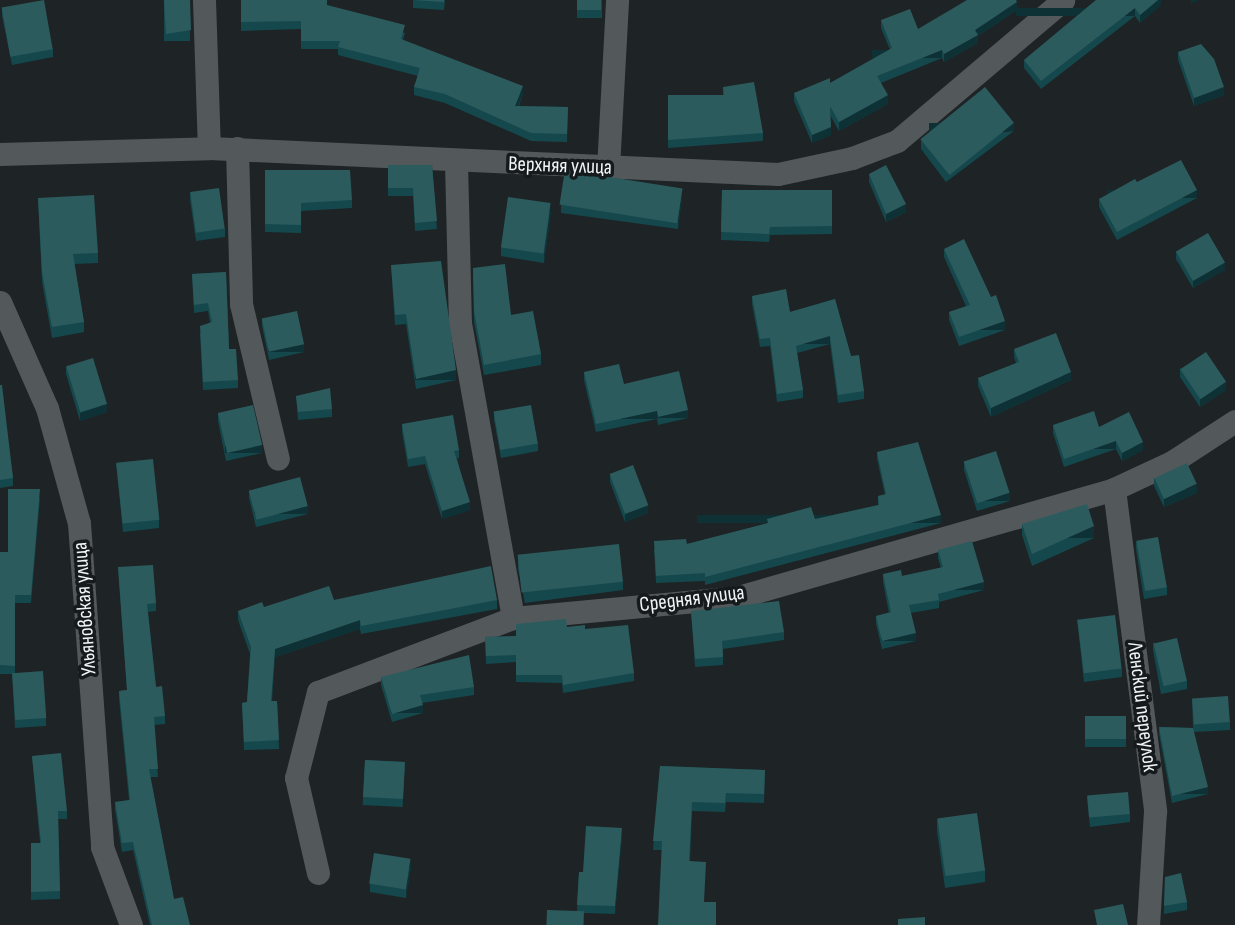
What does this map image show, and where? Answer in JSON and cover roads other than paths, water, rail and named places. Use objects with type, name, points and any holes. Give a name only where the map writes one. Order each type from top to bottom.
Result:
[{"type":"street","points":[[204,0],[209,148]]},
{"type":"street","points":[[608,167],[617,0]]},
{"type":"street","name":"Верхняя улица","points":[[0,155],[237,148],[456,162],[778,174],[852,158],[897,141],[1063,0]]},
{"type":"street","points":[[237,148],[241,304],[278,459]]},
{"type":"street","points":[[456,162],[460,323],[513,618]]},
{"type":"street","name":"Ульяновская улица","points":[[0,302],[47,408],[79,523],[102,847],[131,925]]},
{"type":"street","name":"Средняя улица","points":[[318,873],[296,778],[318,692],[513,618],[738,597],[1114,489],[1171,462],[1235,421]]},
{"type":"street","name":"Ленский переулок","points":[[1114,489],[1155,811],[1148,925]]}]
